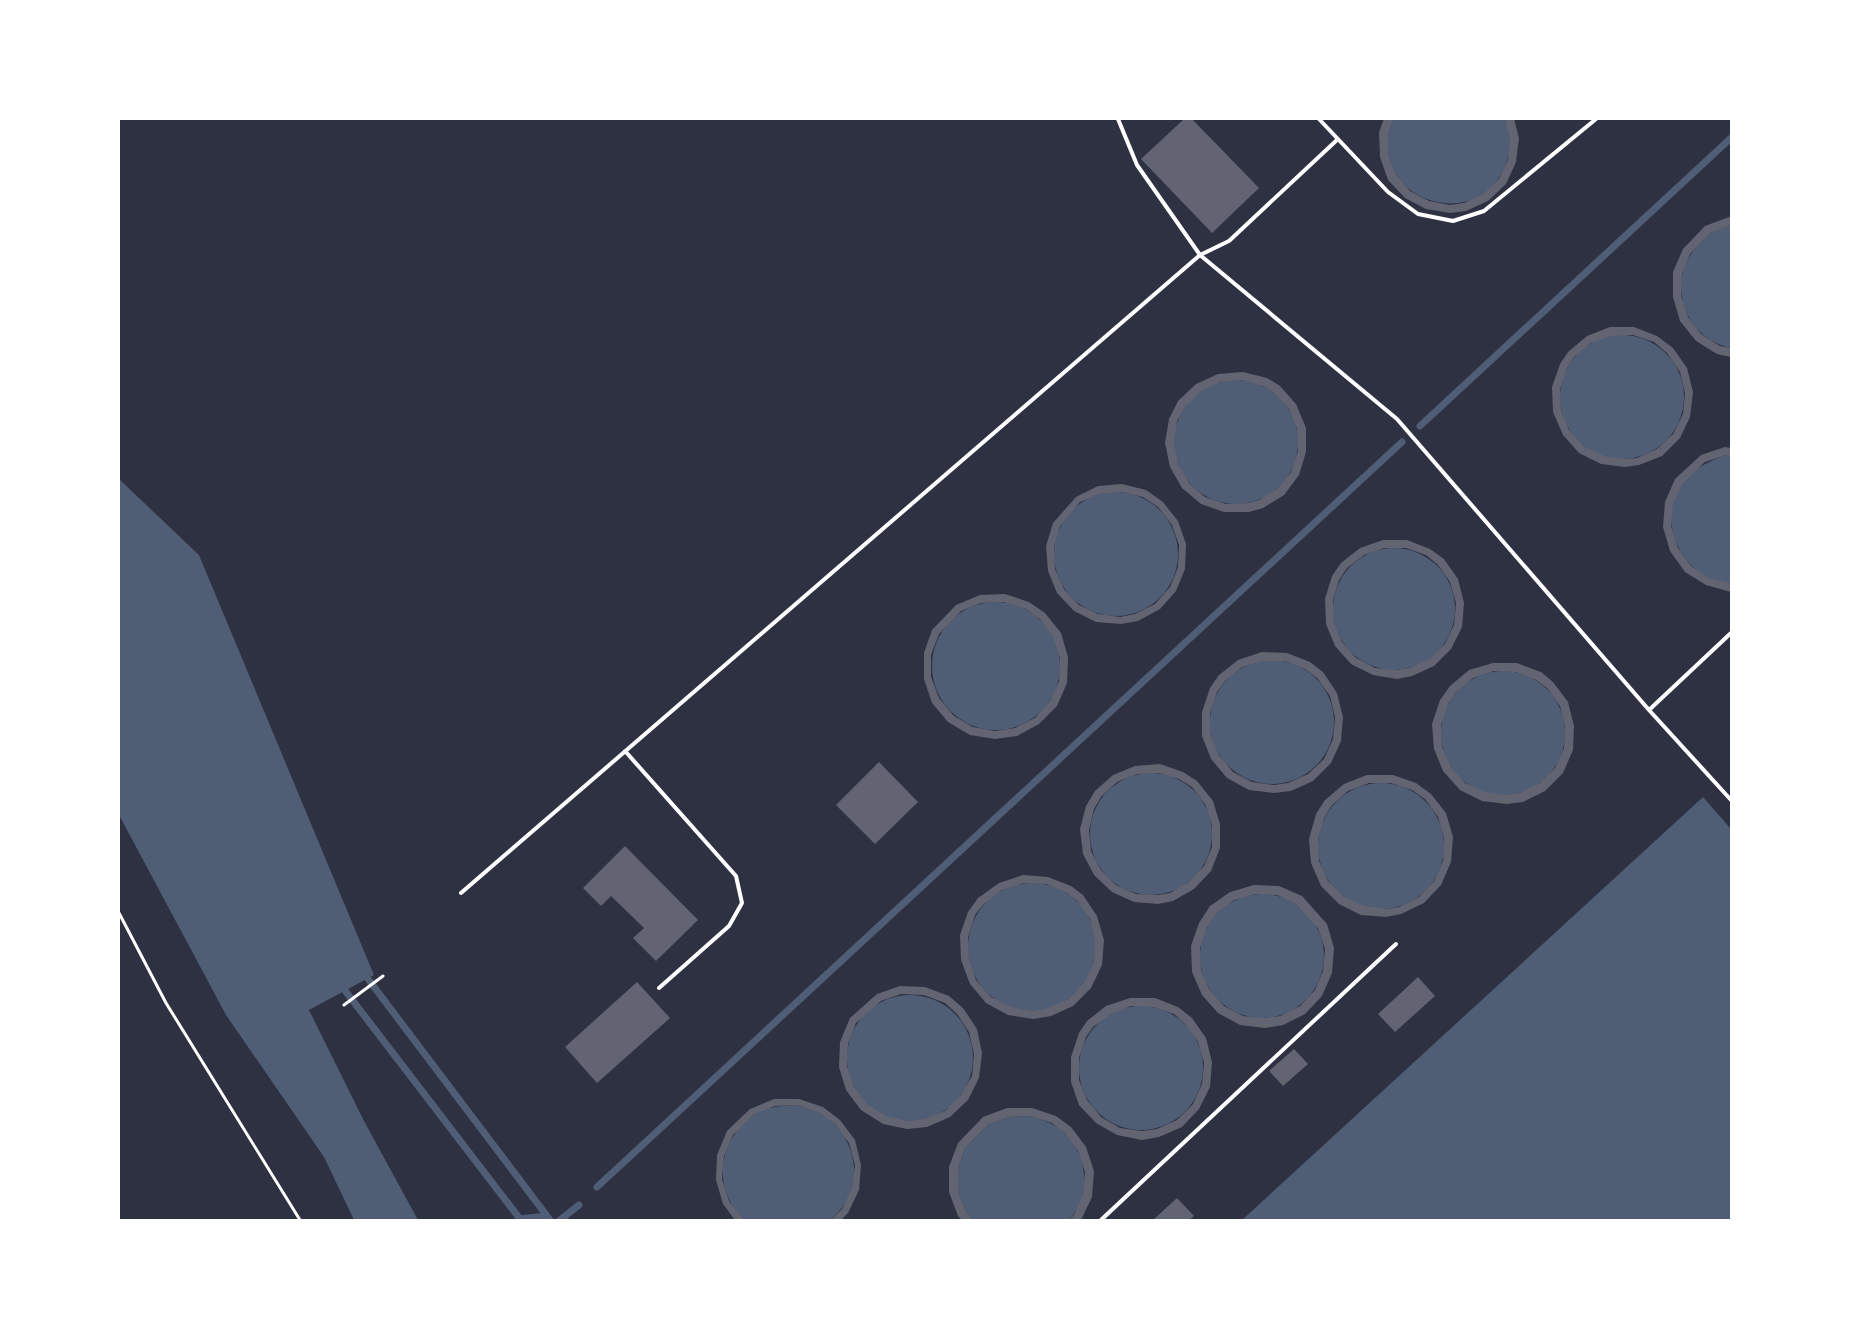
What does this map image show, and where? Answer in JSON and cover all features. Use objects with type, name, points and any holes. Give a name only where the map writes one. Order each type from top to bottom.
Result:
[{"type":"lane","points":[[1118,119],[1137,165],[1200,255],[1397,419],[1649,710],[1731,800]]},
{"type":"lane","points":[[1319,119],[1388,192],[1418,214],[1453,222],[1484,211],[1596,119]]},
{"type":"lane","points":[[461,893],[1200,255],[1229,241],[1338,139]]},
{"type":"lane","points":[[1649,710],[1731,633]]},
{"type":"lane","points":[[625,751],[736,876],[742,903],[729,926],[658,988]]},
{"type":"lane","points":[[1101,1220],[1396,944]]},
{"type":"path","points":[[119,913],[166,1003],[300,1220]]},
{"type":"path","points":[[344,1005],[383,976]]},
{"type":"water","points":[[1393,119],[1505,119],[1510,141],[1509,155],[1505,167],[1489,190],[1470,200],[1450,203],[1429,200],[1411,191],[1397,176],[1388,156],[1388,133]]},
{"type":"water","points":[[1731,225],[1731,348],[1714,342],[1701,333],[1691,320],[1684,306],[1681,290],[1682,274],[1688,258],[1710,233]]},
{"type":"water","points":[[1622,335],[1646,340],[1666,353],[1679,373],[1684,397],[1679,421],[1666,441],[1646,454],[1622,459],[1598,454],[1578,441],[1565,421],[1560,397],[1565,373],[1578,353],[1598,340]]},
{"type":"water","points":[[1236,380],[1260,385],[1280,398],[1293,418],[1298,442],[1293,466],[1280,486],[1260,499],[1236,504],[1212,499],[1192,486],[1179,466],[1174,442],[1179,418],[1192,398],[1212,385]]},
{"type":"water","points":[[1726,455],[1731,455],[1731,583],[1709,578],[1697,571],[1687,561],[1674,536],[1671,523],[1671,509],[1682,483],[1702,466]]},
{"type":"water","points":[[119,479],[199,555],[374,975],[309,1010],[364,1121],[418,1220],[354,1220],[324,1157],[226,1015],[119,815]]},
{"type":"water","points":[[1116,492],[1140,497],[1151,502],[1160,510],[1168,519],[1173,530],[1178,554],[1173,578],[1168,589],[1160,598],[1151,606],[1140,611],[1116,616],[1092,611],[1081,606],[1072,598],[1064,589],[1059,578],[1054,554],[1059,530],[1064,519],[1072,510],[1081,502],[1092,497]]},
{"type":"water","points":[[1394,548],[1417,552],[1437,566],[1451,586],[1455,609],[1451,632],[1437,652],[1417,666],[1394,670],[1371,666],[1351,652],[1337,632],[1333,609],[1337,586],[1351,566],[1371,552]]},
{"type":"water","points":[[996,602],[1009,603],[1021,607],[1041,621],[1055,641],[1059,653],[1059,679],[1055,691],[1041,711],[1021,725],[1009,729],[996,730],[983,729],[971,725],[951,711],[937,691],[933,679],[932,666],[933,653],[937,641],[951,621],[971,607],[983,603]]},
{"type":"water","points":[[1272,660],[1296,665],[1307,670],[1316,678],[1324,687],[1329,698],[1334,722],[1329,746],[1324,757],[1316,766],[1307,774],[1296,779],[1272,784],[1248,779],[1237,774],[1228,766],[1220,757],[1215,746],[1210,722],[1215,698],[1220,687],[1228,678],[1237,670],[1248,665]]},
{"type":"water","points":[[1503,671],[1527,676],[1547,689],[1560,709],[1565,733],[1560,757],[1547,777],[1527,790],[1503,795],[1479,790],[1459,777],[1446,757],[1441,733],[1446,709],[1459,689],[1479,676]]},
{"type":"water","points":[[1151,773],[1174,777],[1194,791],[1208,811],[1212,834],[1208,857],[1194,877],[1174,891],[1151,895],[1128,891],[1108,877],[1094,857],[1090,834],[1094,811],[1108,791],[1128,777]]},
{"type":"water","points":[[1381,783],[1405,788],[1426,801],[1439,822],[1444,846],[1439,870],[1426,891],[1405,904],[1381,909],[1357,904],[1336,891],[1323,870],[1318,846],[1323,822],[1336,801],[1357,788]]},
{"type":"water","points":[[1703,797],[1731,829],[1731,1220],[1242,1220]]},
{"type":"water","points":[[1032,883],[1056,888],[1077,902],[1091,923],[1096,947],[1091,971],[1077,992],[1056,1006],[1032,1011],[1008,1006],[987,992],[973,971],[968,947],[973,923],[987,902],[1008,888]]},
{"type":"water","points":[[1262,894],[1286,899],[1306,912],[1319,932],[1324,956],[1319,980],[1306,1000],[1286,1013],[1262,1018],[1238,1013],[1218,1000],[1205,980],[1200,956],[1205,932],[1218,912],[1238,899]]},
{"type":"water","points":[[910,995],[934,1000],[955,1013],[968,1034],[973,1058],[968,1082],[955,1103],[934,1116],[910,1121],[886,1116],[865,1103],[852,1082],[847,1058],[852,1034],[865,1013],[886,1000]]},
{"type":"water","points":[[1141,1006],[1165,1010],[1185,1024],[1199,1044],[1203,1068],[1199,1092],[1185,1112],[1165,1126],[1141,1130],[1117,1126],[1097,1112],[1083,1092],[1079,1068],[1083,1044],[1097,1024],[1117,1010]]},
{"type":"water","points":[[798,1105],[829,1119],[844,1135],[849,1145],[854,1167],[852,1189],[843,1206],[831,1220],[744,1220],[734,1208],[723,1180],[726,1152],[732,1138],[741,1126],[758,1112],[775,1107]]},
{"type":"water","points":[[1031,1116],[1058,1127],[1073,1142],[1079,1153],[1084,1176],[1084,1188],[1076,1210],[1069,1220],[973,1220],[966,1211],[958,1191],[958,1169],[965,1148],[988,1125],[1009,1117]]},
{"type":"building","points":[[1184,119],[1192,119],[1259,188],[1212,233],[1141,159]]},
{"type":"building","points":[[1384,119],[1393,119],[1388,134],[1388,155],[1396,175],[1410,191],[1429,201],[1450,205],[1464,203],[1483,194],[1499,179],[1508,160],[1510,138],[1505,119],[1514,119],[1519,138],[1516,162],[1506,184],[1488,201],[1466,211],[1450,213],[1426,209],[1405,198],[1388,180],[1380,157],[1379,132]]},
{"type":"building","points":[[1731,217],[1731,225],[1710,233],[1690,254],[1682,274],[1681,296],[1688,317],[1701,334],[1720,346],[1731,348],[1731,357],[1717,354],[1696,341],[1680,321],[1673,297],[1673,272],[1683,249],[1705,226]]},
{"type":"building","points":[[1610,327],[1634,327],[1657,336],[1673,348],[1687,368],[1693,392],[1690,417],[1680,438],[1662,456],[1639,465],[1625,467],[1601,464],[1579,453],[1563,435],[1553,412],[1552,387],[1560,364],[1568,352],[1587,336]],"holes":[[[1633,335],[1654,342],[1667,353],[1680,372],[1685,393],[1683,414],[1673,434],[1657,449],[1637,458],[1625,459],[1604,456],[1584,446],[1569,430],[1561,410],[1560,389],[1567,368],[1574,357],[1591,343],[1611,336]]]},
{"type":"building","points":[[1243,372],[1267,378],[1280,386],[1296,404],[1306,428],[1306,452],[1299,475],[1284,495],[1263,508],[1249,512],[1224,512],[1201,504],[1182,488],[1170,467],[1165,443],[1169,419],[1178,401],[1196,384],[1218,374]],"holes":[[[1242,380],[1263,386],[1274,393],[1289,409],[1297,429],[1298,451],[1291,472],[1278,488],[1259,500],[1248,503],[1226,504],[1205,497],[1189,483],[1178,464],[1174,443],[1177,421],[1185,407],[1201,391],[1220,382]]]},
{"type":"building","points":[[1725,447],[1731,448],[1731,455],[1705,462],[1682,484],[1673,504],[1671,526],[1678,548],[1691,566],[1709,578],[1731,583],[1731,592],[1706,585],[1685,572],[1670,551],[1663,527],[1665,502],[1675,479],[1701,455]]},
{"type":"building","points":[[1122,484],[1146,490],[1163,502],[1178,521],[1186,544],[1185,569],[1176,591],[1160,609],[1138,621],[1121,624],[1096,622],[1074,611],[1057,593],[1048,571],[1046,546],[1053,523],[1076,497],[1098,486]],"holes":[[[1122,492],[1143,497],[1158,507],[1172,525],[1179,545],[1178,567],[1170,587],[1155,604],[1135,614],[1120,617],[1098,614],[1079,605],[1064,589],[1055,569],[1054,547],[1060,526],[1080,502],[1100,494]]]},
{"type":"building","points":[[1383,540],[1407,540],[1430,549],[1444,559],[1458,579],[1464,603],[1462,627],[1451,649],[1434,666],[1412,676],[1397,679],[1373,675],[1351,664],[1335,646],[1326,624],[1325,599],[1332,576],[1341,563],[1360,548]],"holes":[[[1384,548],[1406,548],[1426,555],[1438,565],[1450,582],[1456,603],[1454,625],[1445,644],[1429,659],[1410,668],[1397,670],[1375,668],[1356,658],[1342,642],[1334,622],[1333,600],[1339,580],[1347,568],[1364,555]]]},
{"type":"building","points":[[1005,594],[1029,602],[1045,613],[1061,633],[1068,657],[1067,683],[1057,706],[1039,724],[1017,736],[995,739],[970,735],[948,722],[932,703],[924,679],[924,653],[932,630],[956,605],[980,595]],"holes":[[[1004,602],[1026,609],[1040,619],[1053,637],[1060,658],[1059,681],[1050,701],[1035,718],[1015,728],[995,731],[973,727],[954,716],[939,698],[931,677],[931,655],[939,634],[961,611],[981,603]]]},
{"type":"building","points":[[1262,652],[1287,653],[1310,662],[1323,672],[1337,693],[1343,717],[1341,741],[1331,763],[1313,781],[1291,791],[1274,793],[1249,790],[1227,778],[1211,759],[1202,736],[1202,712],[1210,688],[1219,675],[1238,660]],"holes":[[[1263,661],[1285,661],[1305,669],[1317,678],[1330,696],[1335,717],[1333,739],[1324,759],[1308,774],[1288,783],[1274,785],[1252,782],[1233,772],[1219,755],[1211,735],[1210,713],[1217,692],[1225,681],[1242,667]]]},
{"type":"building","points":[[1493,663],[1517,663],[1541,672],[1553,682],[1568,702],[1574,726],[1573,750],[1563,773],[1545,791],[1523,802],[1507,804],[1482,801],[1460,790],[1443,771],[1434,749],[1432,724],[1440,700],[1450,686],[1469,670]],"holes":[[[1494,671],[1516,672],[1536,680],[1547,688],[1560,706],[1565,726],[1564,748],[1555,768],[1540,783],[1520,793],[1506,795],[1485,792],[1465,783],[1451,767],[1442,747],[1441,725],[1448,704],[1456,692],[1473,678]]]},
{"type":"building","points":[[879,762],[918,802],[875,844],[836,805]]},
{"type":"building","points":[[1160,764],[1183,772],[1197,781],[1213,801],[1220,824],[1220,848],[1211,871],[1194,889],[1173,901],[1158,904],[1134,902],[1112,892],[1094,875],[1083,854],[1080,829],[1086,806],[1095,791],[1113,775],[1135,766]],"holes":[[[1159,773],[1179,779],[1192,787],[1205,804],[1212,825],[1212,847],[1204,866],[1189,882],[1170,893],[1158,895],[1136,894],[1116,885],[1101,870],[1091,851],[1089,830],[1094,809],[1101,797],[1117,782],[1137,774]]]},
{"type":"building","points":[[1367,775],[1393,775],[1416,783],[1431,794],[1446,813],[1453,837],[1451,862],[1441,885],[1424,903],[1401,914],[1386,917],[1361,915],[1339,904],[1321,886],[1311,863],[1309,839],[1316,814],[1325,800],[1344,784]],"holes":[[[1369,783],[1391,783],[1412,790],[1425,799],[1438,817],[1444,838],[1443,861],[1434,881],[1419,897],[1399,907],[1386,909],[1364,906],[1344,897],[1328,881],[1319,861],[1318,839],[1324,818],[1332,805],[1348,791]]]},
{"type":"building","points":[[625,846],[698,920],[656,961],[633,938],[644,928],[611,896],[601,906],[583,888]]},
{"type":"building","points":[[1023,875],[1048,877],[1071,886],[1083,895],[1097,916],[1104,940],[1102,965],[1091,988],[1073,1006],[1051,1016],[1033,1019],[1008,1015],[986,1003],[970,984],[961,960],[960,935],[968,912],[978,898],[999,883]],"holes":[[[1024,883],[1046,884],[1067,893],[1077,901],[1090,919],[1095,941],[1094,963],[1084,983],[1069,999],[1048,1008],[1033,1011],[1011,1007],[991,997],[976,980],[969,959],[968,937],[975,915],[984,904],[1002,890]]]},
{"type":"building","points":[[1254,885],[1279,886],[1302,896],[1327,924],[1334,948],[1332,973],[1322,996],[1305,1014],[1283,1025],[1265,1028],[1240,1025],[1218,1013],[1202,995],[1192,972],[1191,946],[1199,923],[1210,906],[1230,892]],"holes":[[[1255,894],[1277,895],[1296,904],[1318,928],[1325,949],[1323,971],[1315,990],[1300,1006],[1280,1016],[1265,1018],[1243,1016],[1224,1006],[1209,989],[1201,970],[1200,948],[1207,927],[1217,913],[1234,900]]]},
{"type":"building","points":[[1418,977],[1435,996],[1395,1032],[1378,1014]]},
{"type":"building","points":[[637,982],[670,1018],[597,1083],[565,1047]]},
{"type":"building","points":[[900,986],[925,987],[949,996],[963,1008],[977,1029],[982,1053],[979,1078],[968,1100],[950,1117],[927,1127],[907,1129],[883,1124],[861,1110],[846,1090],[839,1067],[840,1042],[850,1018],[877,994]],"holes":[[[901,994],[924,995],[945,1003],[957,1014],[969,1032],[974,1054],[972,1076],[961,1095],[945,1111],[925,1119],[907,1121],[886,1116],[867,1104],[854,1087],[847,1066],[848,1044],[856,1023],[881,1001]]]},
{"type":"building","points":[[1130,998],[1155,998],[1178,1007],[1192,1018],[1206,1038],[1212,1062],[1210,1087],[1199,1109],[1182,1127],[1159,1137],[1142,1140],[1117,1135],[1096,1123],[1079,1105],[1071,1082],[1071,1057],[1079,1033],[1087,1021],[1106,1006]],"holes":[[[1131,1006],[1153,1007],[1174,1014],[1185,1024],[1198,1042],[1204,1063],[1202,1084],[1193,1104],[1177,1120],[1157,1129],[1142,1131],[1120,1128],[1101,1117],[1087,1100],[1079,1080],[1079,1058],[1086,1037],[1093,1027],[1111,1014]]]},
{"type":"building","points":[[1294,1049],[1308,1064],[1283,1086],[1269,1071]]},
{"type":"building","points":[[774,1099],[799,1099],[823,1107],[840,1120],[855,1140],[861,1165],[859,1190],[848,1213],[841,1220],[831,1220],[842,1209],[852,1188],[855,1165],[849,1143],[835,1124],[820,1113],[798,1105],[775,1106],[754,1114],[733,1135],[724,1156],[722,1179],[729,1201],[744,1220],[735,1220],[723,1204],[716,1180],[717,1155],[727,1131],[750,1109]]},
{"type":"building","points":[[1007,1108],[1032,1108],[1056,1116],[1071,1127],[1086,1147],[1094,1171],[1092,1197],[1081,1220],[1069,1220],[1074,1215],[1083,1194],[1085,1172],[1078,1151],[1065,1133],[1052,1123],[1031,1116],[1009,1117],[988,1125],[965,1148],[958,1169],[958,1191],[966,1211],[973,1220],[962,1220],[958,1216],[949,1192],[949,1167],[958,1143],[983,1117]]},
{"type":"building","points":[[1177,1198],[1194,1216],[1189,1220],[1153,1220]]},
{"type":"waterway","points":[[1420,426],[1731,138]]},
{"type":"waterway","points":[[597,1187],[1402,442]]},
{"type":"waterway","points":[[362,971],[550,1220]]},
{"type":"waterway","points":[[340,984],[520,1219],[546,1216]]},
{"type":"waterway","points":[[560,1220],[579,1205]]}]
